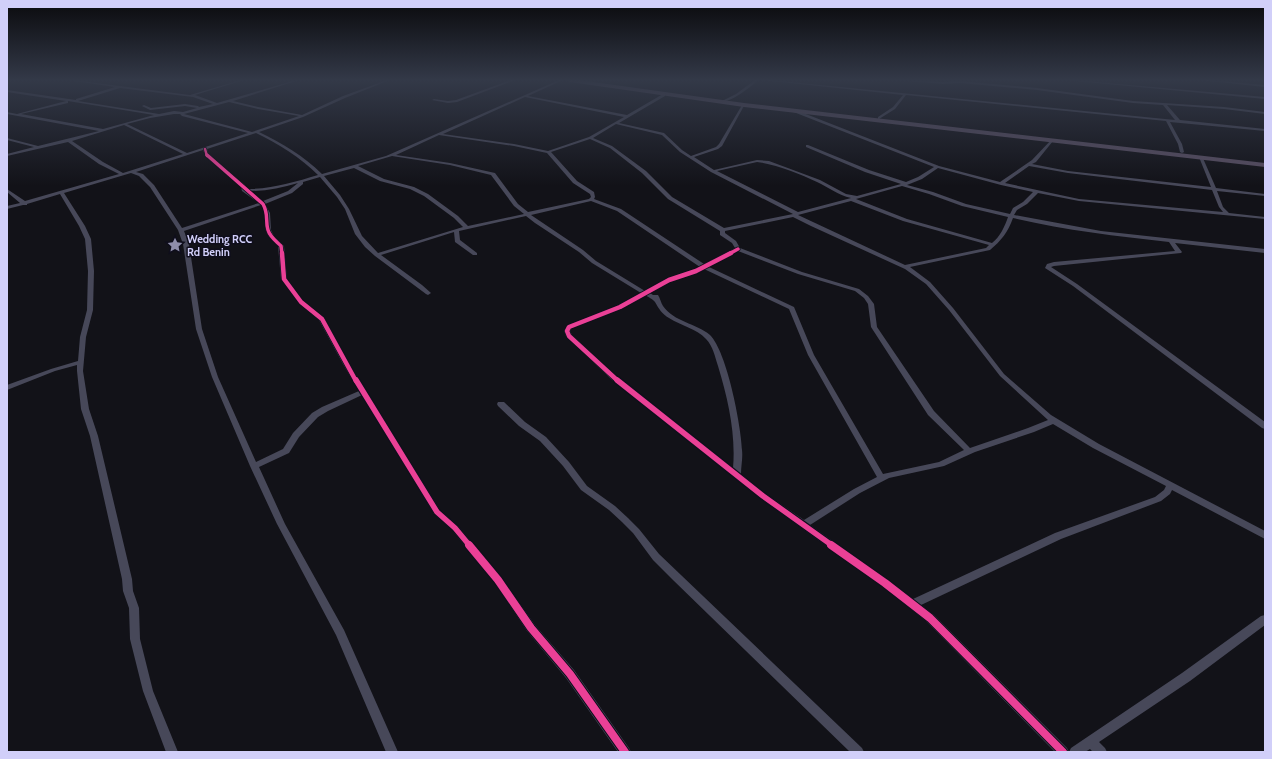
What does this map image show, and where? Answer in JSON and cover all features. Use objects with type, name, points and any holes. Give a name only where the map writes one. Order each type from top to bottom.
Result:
[{"type":"highway","points":[[839,115],[1265,163]]},
{"type":"highway","points":[[855,115],[1182,152],[1265,163]]},
{"type":"street","points":[[24,115],[105,130]]},
{"type":"street","points":[[7,155],[68,140],[154,115]]},
{"type":"street","points":[[185,115],[254,133],[280,142],[306,160],[330,183],[348,210],[351,222],[360,237],[377,255],[418,284],[428,293]]},
{"type":"street","points":[[244,190],[268,189],[303,181],[390,155],[479,115]]},
{"type":"street","points":[[691,157],[717,148],[721,145],[738,115]]},
{"type":"street","points":[[806,115],[937,167],[1036,192],[1109,203],[1265,218]]},
{"type":"street","points":[[878,118],[882,115]]},
{"type":"street","points":[[1115,115],[1265,130]]},
{"type":"street","points":[[1174,115],[1179,122]]},
{"type":"street","points":[[7,208],[205,149],[302,116]]},
{"type":"street","points":[[436,134],[514,145],[548,152],[590,138],[626,116]]},
{"type":"street","points":[[1168,121],[1180,144],[1182,152]]},
{"type":"street","points":[[616,123],[662,133],[677,148],[713,171],[796,214],[813,225],[915,272],[928,283],[951,309],[1002,375],[1030,402],[1053,421],[1170,486],[1265,535]]},
{"type":"street","points":[[124,124],[186,154]]},
{"type":"street","points":[[590,138],[611,147],[644,172],[670,198],[723,230],[796,214],[904,185],[920,178],[937,167]]},
{"type":"street","points":[[7,139],[37,147]]},
{"type":"street","points":[[68,140],[101,163],[122,174]]},
{"type":"street","points":[[1001,184],[1029,165],[1052,140]]},
{"type":"street","points":[[807,146],[867,171],[957,203],[1032,221],[1101,233],[1265,251]]},
{"type":"street","points":[[205,149],[207,156],[243,186],[244,190],[263,203],[269,214],[267,227],[270,234],[281,246],[284,279],[301,302],[322,319],[363,392],[437,512],[455,528],[498,580],[531,628],[574,680],[625,752]]},
{"type":"street","points":[[548,152],[570,177],[592,193],[593,197],[591,200]]},
{"type":"street","points":[[390,155],[442,162],[489,172],[496,177],[516,205],[529,215],[594,262],[657,300]]},
{"type":"street","points":[[1201,157],[1221,207],[1227,214]]},
{"type":"street","points":[[713,171],[751,162],[765,161],[803,175],[845,195],[905,220],[994,245]]},
{"type":"street","points":[[1029,165],[1068,172],[1265,195]]},
{"type":"street","points":[[354,166],[382,180],[412,188],[426,195],[456,217],[467,228]]},
{"type":"street","points":[[131,172],[141,175],[152,186],[181,230],[186,244],[199,329],[215,377],[254,466],[288,538],[340,633],[392,752]]},
{"type":"street","points":[[181,230],[263,203],[290,192],[303,181]]},
{"type":"street","points":[[7,190],[24,204]]},
{"type":"street","points":[[62,192],[88,239],[91,271],[90,310],[84,337],[80,371],[85,409],[94,436],[117,533],[127,579],[128,591],[134,608],[135,640],[148,691],[172,752]]},
{"type":"street","points":[[904,267],[988,249],[994,245],[1004,232],[1016,209],[1036,192]]},
{"type":"street","points":[[377,255],[456,230],[591,200],[619,210],[704,266],[792,308],[812,355],[882,479]]},
{"type":"street","points":[[456,230],[455,237],[457,241],[475,254]]},
{"type":"street","points":[[723,230],[722,234],[734,242],[738,249],[800,273],[857,290],[866,297],[871,304],[874,327],[931,413],[969,451]]},
{"type":"street","points":[[1170,240],[1179,252],[1054,264],[1049,265],[1048,268],[1074,285],[1265,426]]},
{"type":"street","points":[[738,249],[696,271],[669,280],[657,288],[620,307],[569,327],[567,330],[569,336],[613,377],[785,513],[913,604],[950,638],[1063,752]]},
{"type":"street","points":[[1254,250],[1265,256]]},
{"type":"street","points":[[657,288],[657,300],[661,308],[671,317],[703,333],[714,344],[722,367],[734,417],[738,446],[737,475]]},
{"type":"street","points":[[7,388],[53,370],[81,362]]},
{"type":"street","points":[[254,466],[286,451],[296,435],[315,415],[363,392]]},
{"type":"street","points":[[501,404],[522,424],[544,439],[566,464],[584,488],[612,508],[625,520],[676,578],[858,752]]},
{"type":"street","points":[[803,525],[857,491],[887,476],[941,464],[969,451],[1053,421]]},
{"type":"street","points":[[913,604],[1058,536],[1158,499],[1167,492],[1170,486]]},
{"type":"street","points":[[1075,752],[1186,677],[1265,619]]},
{"type":"street","points":[[1091,742],[1101,752]]},
{"type":"cycle path","points":[[205,149],[207,156],[263,204],[268,217],[268,230],[271,236],[281,246],[284,279],[301,302],[322,319],[346,364],[437,512],[455,528],[498,580],[531,628],[570,674],[625,752]]},
{"type":"cycle path","points":[[738,249],[696,271],[669,280],[620,307],[569,327],[567,331],[569,336],[613,377],[763,496],[885,583],[930,618],[1063,752]]},
{"type":"place","name":"Wedding RCC Rd Benin","points":[[175,245]]}]
